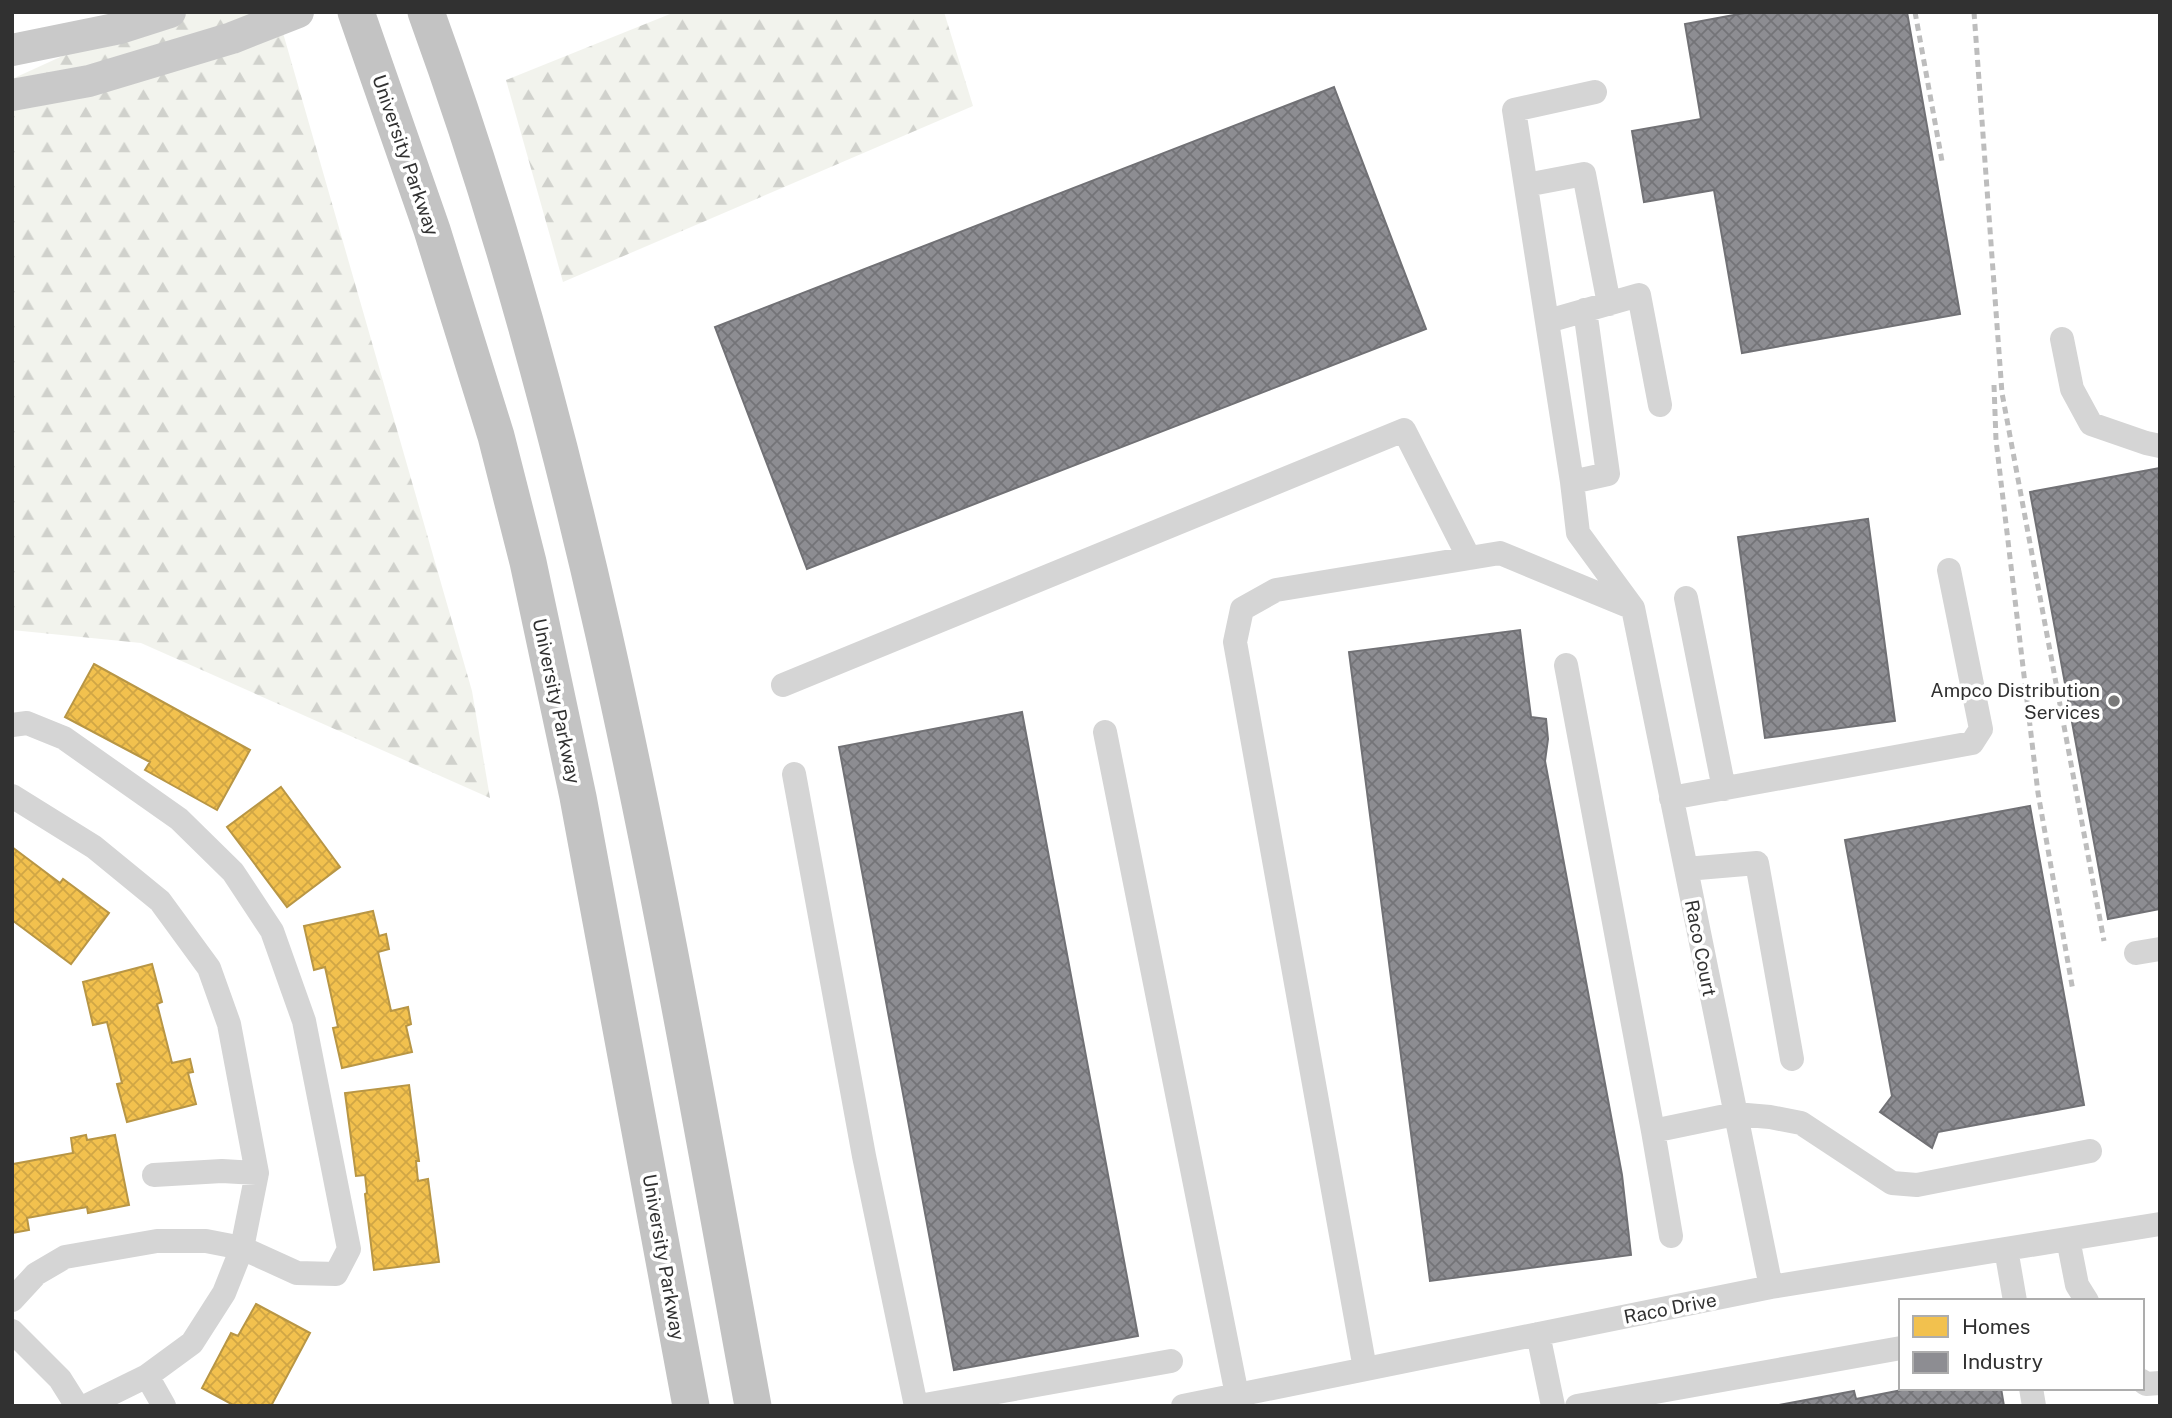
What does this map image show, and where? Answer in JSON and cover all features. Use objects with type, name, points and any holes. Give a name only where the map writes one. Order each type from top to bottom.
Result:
[{"type":"highway","name":"University Parkway","points":[[356,12],[432,230],[492,423],[528,562],[580,810],[691,1405]]},
{"type":"highway","points":[[426,12],[481,175],[516,290],[599,608],[669,951],[753,1406]]},
{"type":"highway","points":[[720,1225],[756,1323],[773,1406]]},
{"type":"main road","points":[[12,50],[120,28],[170,12]]},
{"type":"main road","points":[[12,95],[89,81],[232,37],[298,12]]},
{"type":"street","points":[[1595,92],[1514,110],[1572,482],[1577,533],[1633,608]]},
{"type":"street","points":[[1526,185],[1584,174],[1609,303]]},
{"type":"street","points":[[1548,321],[1639,295],[1660,405]]},
{"type":"street","points":[[1572,482],[1608,474],[1585,310]]},
{"type":"street","points":[[2062,339],[2072,389],[2091,424],[2160,446]]},
{"type":"street","points":[[783,685],[1404,430],[1469,558]]},
{"type":"street","points":[[1365,1369],[1235,642],[1242,609],[1276,590],[1500,552],[1633,608]]},
{"type":"street","points":[[1671,798],[1972,743],[1981,729],[1949,570]]},
{"type":"street","points":[[1686,598],[1724,789]]},
{"type":"street","name":"Raco Court","points":[[1633,608],[1771,1287]]},
{"type":"street","points":[[1566,665],[1671,1236]]},
{"type":"street","points":[[12,725],[27,723],[64,738],[179,819],[233,872],[272,931],[303,1021],[349,1249],[336,1274],[297,1273],[242,1248],[206,1241],[157,1241],[65,1257],[36,1274],[12,1300]]},
{"type":"street","points":[[1105,732],[1237,1395]]},
{"type":"street","points":[[794,774],[864,1156],[918,1406],[1171,1361]]},
{"type":"street","points":[[12,796],[94,847],[160,901],[209,968],[229,1024],[257,1173],[242,1248],[224,1293],[192,1343],[147,1376],[86,1406]]},
{"type":"street","points":[[1686,869],[1757,863],[1792,1059]]},
{"type":"street","points":[[1653,1131],[1735,1114],[1801,1123],[1892,1183],[1917,1185],[2090,1151]]},
{"type":"street","points":[[154,1175],[222,1171],[257,1173]]},
{"type":"street","name":"Raco Drive","points":[[1183,1406],[1771,1287],[2160,1224]]},
{"type":"street","points":[[2068,1239],[2077,1285],[2086,1299]]},
{"type":"street","points":[[2006,1249],[2015,1299]]},
{"type":"street","points":[[12,1331],[60,1379],[77,1406]]},
{"type":"street","points":[[1538,1334],[1553,1406]]},
{"type":"street","points":[[1577,1406],[1899,1348]]},
{"type":"street","points":[[147,1376],[164,1406]]},
{"type":"green space","points":[[159,12],[277,12],[472,691],[490,798],[141,643],[12,630],[12,79]]},
{"type":"green space","points":[[675,12],[944,12],[973,106],[563,282],[506,80]]},
{"type":"building: Homes","points":[[94,664],[250,750],[217,810],[145,770],[150,762],[65,717]]},
{"type":"building: Homes","points":[[281,787],[340,867],[287,907],[227,827]]},
{"type":"building: Homes","points":[[12,847],[60,883],[63,879],[109,913],[71,964],[12,920]]},
{"type":"building: Homes","points":[[373,911],[379,936],[386,934],[389,949],[378,952],[391,1011],[408,1007],[411,1024],[406,1026],[412,1052],[342,1068],[333,1028],[338,1027],[325,967],[314,970],[304,926]]},
{"type":"building: Homes","points":[[152,964],[162,1002],[157,1004],[172,1063],[190,1059],[193,1072],[188,1073],[196,1104],[127,1122],[117,1084],[122,1083],[107,1022],[93,1025],[83,982]]},
{"type":"building: Homes","points":[[409,1085],[419,1161],[416,1161],[418,1181],[428,1179],[439,1262],[374,1270],[365,1175],[356,1176],[345,1093]]},
{"type":"building: Homes","points":[[86,1135],[87,1140],[115,1135],[129,1205],[88,1213],[87,1207],[27,1218],[29,1230],[12,1233],[12,1159],[13,1164],[73,1153],[71,1138]]},
{"type":"building: Homes","points":[[256,1304],[310,1333],[271,1406],[235,1406],[202,1388],[231,1333],[238,1336]]},
{"type":"building: Industry","points":[[1750,12],[1907,12],[1960,314],[1742,353],[1714,190],[1644,202],[1632,131],[1701,119],[1685,24]]},
{"type":"building: Industry","points":[[1334,87],[1426,329],[807,569],[715,327]]},
{"type":"building: Industry","name":"Ampco Distribution Services","points":[[2160,468],[2160,909],[2108,919],[2030,492]]},
{"type":"building: Industry","points":[[1868,519],[1895,721],[1765,738],[1738,537]]},
{"type":"building: Industry","points":[[1520,630],[1531,717],[1546,719],[1548,739],[1545,761],[1622,1175],[1631,1255],[1430,1281],[1349,652]]},
{"type":"building: Industry","points":[[1022,712],[1138,1336],[954,1370],[839,747]]},
{"type":"building: Industry","points":[[2030,806],[2084,1105],[1938,1132],[1932,1148],[1880,1112],[1892,1096],[1845,840]]},
{"type":"building: Industry","points":[[1902,1390],[2001,1390],[2004,1406],[1779,1405],[1854,1391],[1856,1399]]},
{"type":"railway","points":[[1915,12],[1942,161]]},
{"type":"railway","points":[[1974,12],[2002,393],[2104,941]]},
{"type":"railway","points":[[1994,385],[1996,440],[2038,793],[2073,991]]},
{"type":"place","name":"Ampco Distribution Services","points":[[2114,701]]}]
